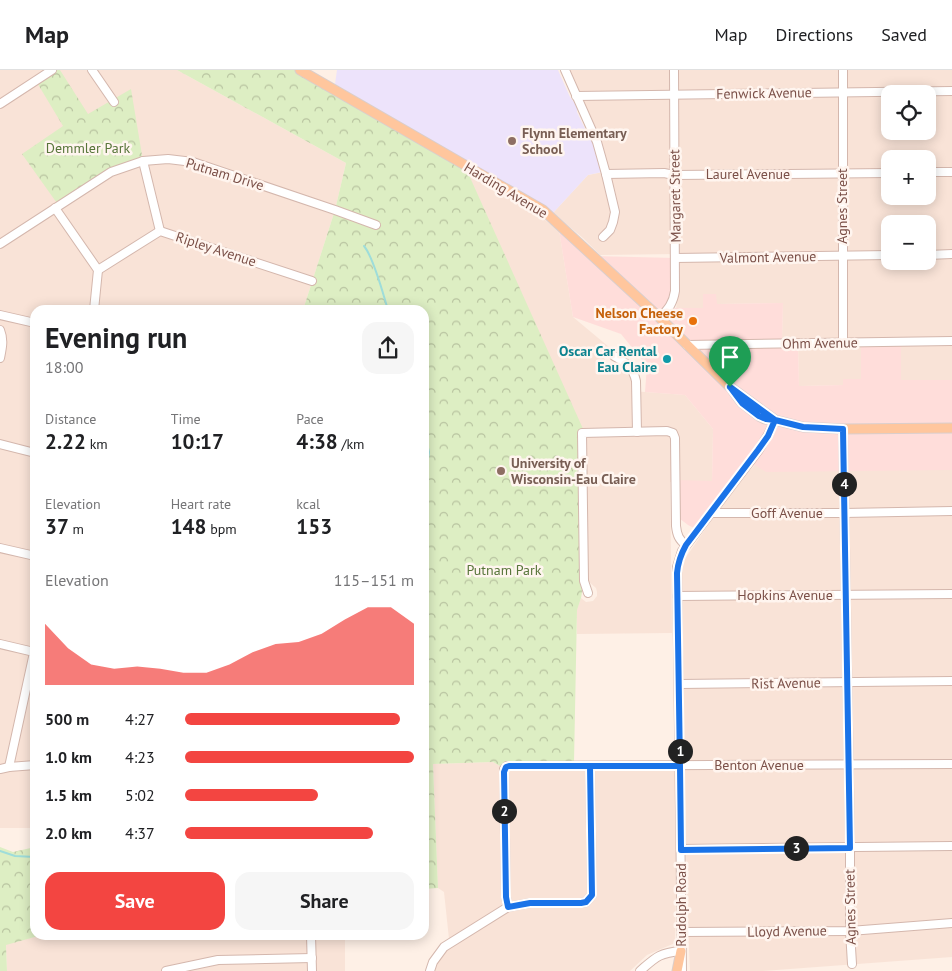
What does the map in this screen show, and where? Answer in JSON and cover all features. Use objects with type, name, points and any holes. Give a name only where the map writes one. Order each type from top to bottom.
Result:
[{"type":"main road","name":"Harding Avenue","points":[[300,70],[543,210],[660,318],[730,387],[775,420]]},
{"type":"main road","points":[[775,420],[803,427],[843,429],[952,428]]},
{"type":"main road","points":[[677,971],[681,951]]},
{"type":"street","points":[[0,104],[52,70]]},
{"type":"street","points":[[92,70],[114,102]]},
{"type":"street","points":[[565,70],[597,142],[615,212],[614,222],[610,230],[603,237]]},
{"type":"street","name":"Margaret Street","points":[[660,318],[669,308],[675,291],[674,70]]},
{"type":"street","name":"Agnes Street","points":[[843,70],[843,342]]},
{"type":"street","name":"Fenwick Avenue","points":[[576,96],[952,92]]},
{"type":"street","name":"Putnam Drive","points":[[0,244],[111,172],[143,161],[168,159],[193,162],[376,225]]},
{"type":"street","points":[[143,161],[160,231]]},
{"type":"street","points":[[936,172],[952,172]]},
{"type":"street","name":"Laurel Avenue","points":[[606,174],[881,173]]},
{"type":"street","points":[[55,208],[98,270],[94,305]]},
{"type":"street","name":"Ripley Avenue","points":[[98,270],[160,231],[312,281]]},
{"type":"street","points":[[936,255],[952,254]]},
{"type":"street","name":"Valmont Avenue","points":[[675,258],[881,255]]},
{"type":"street","points":[[0,315],[30,322]]},
{"type":"street","points":[[0,330],[3,339],[0,358]]},
{"type":"street","name":"Ohm Avenue","points":[[688,345],[952,341]]},
{"type":"street","points":[[614,356],[627,363],[635,375],[637,432]]},
{"type":"street","name":"Rudolph Road","points":[[682,971],[678,567],[680,556],[686,545],[768,436],[775,420]]},
{"type":"street","name":"Agnes Street","points":[[843,429],[852,964]]},
{"type":"street","points":[[588,593],[584,581],[582,433],[667,431],[673,433],[675,438],[676,526],[678,537],[686,545]]},
{"type":"street","points":[[0,444],[30,452]]},
{"type":"street","name":"Goff Avenue","points":[[711,513],[952,511]]},
{"type":"street","points":[[0,548],[30,555]]},
{"type":"street","name":"Hopkins Avenue","points":[[677,596],[952,594]]},
{"type":"street","points":[[0,644],[30,649]]},
{"type":"street","points":[[9,767],[30,669]]},
{"type":"street","name":"Rist Avenue","points":[[680,684],[952,681]]},
{"type":"street","name":"Benton Avenue","points":[[508,907],[506,897],[504,772],[506,767],[509,766],[952,764]]},
{"type":"street","points":[[0,769],[30,765]]},
{"type":"street","points":[[430,971],[433,962],[444,947],[508,907],[530,903],[581,903],[589,899],[592,895],[590,766]]},
{"type":"street","points":[[681,850],[952,846]]},
{"type":"street","name":"Lloyd Avenue","points":[[682,932],[850,930],[952,923]]},
{"type":"street","points":[[311,940],[312,971]]},
{"type":"street","points":[[640,971],[660,955],[681,951]]},
{"type":"street","points":[[166,971],[218,960],[312,958]]},
{"type":"shaded area","points":[[0,70],[177,70],[346,163],[335,210],[305,305],[30,305],[30,828],[0,828]]},
{"type":"shaded area","name":"Flynn Elementary School","points":[[337,70],[558,70],[594,144],[602,172],[588,175],[553,213],[335,84]]},
{"type":"shaded area","points":[[568,70],[952,70],[952,380],[901,380],[901,342],[861,379],[843,379],[843,385],[799,386],[798,339],[782,339],[783,303],[716,304],[716,294],[703,294],[703,308],[676,308],[678,299],[678,254],[600,255],[553,213],[588,175],[609,171],[602,144]]},
{"type":"shaded area","points":[[468,172],[522,204],[559,230],[573,317],[609,347],[603,355],[606,362],[621,365],[629,371],[632,377],[632,391],[685,395],[713,429],[712,481],[670,482],[672,633],[577,634],[577,609],[581,598],[586,602],[593,601],[597,596],[597,592],[596,588],[588,581]]},
{"type":"shaded area","points":[[558,224],[593,256],[675,258],[669,308],[703,308],[703,294],[716,294],[717,304],[783,303],[782,343],[798,343],[799,386],[843,385],[843,379],[861,379],[861,342],[901,342],[901,380],[952,380],[952,470],[766,472],[755,465],[740,475],[698,530],[688,525],[675,515],[675,480],[712,481],[713,429],[685,395],[645,392],[647,366],[621,334],[573,317]]},
{"type":"shaded area","points":[[755,465],[952,470],[952,957],[763,971],[690,971],[687,907],[681,569],[684,560],[711,521]]},
{"type":"shaded area","points":[[493,762],[500,766],[500,778],[507,778],[508,772],[512,769],[674,770],[675,943],[647,955],[630,971],[434,971],[436,964],[452,945],[449,939],[444,892],[438,888],[433,764]]},
{"type":"shaded area","points":[[30,938],[30,940],[345,940],[345,971],[7,971],[6,944]]},
{"type":"green space","name":"Demmler Park","points":[[52,70],[60,70],[88,114],[131,89],[143,161],[111,172],[59,206],[22,154],[63,126],[36,81]]},
{"type":"green space","name":"Putnam Park","points":[[177,70],[300,70],[464,164],[584,431],[584,581],[577,610],[574,762],[506,762],[500,766],[493,762],[433,764],[438,888],[429,889],[429,305],[305,305],[335,210],[346,163]]},
{"type":"green space","points":[[0,847],[13,852],[30,848],[30,938],[6,945],[7,971],[0,971]]},
{"type":"waterway","points":[[364,246],[375,267],[386,305]]},
{"type":"waterway","points":[[0,851],[15,856],[30,857]]},
{"type":"place","name":"Flynn Elementary School","points":[[512,141]]},
{"type":"place","name":"Nelson Cheese Factory","points":[[693,321]]},
{"type":"place","name":"Oscar Car Rental Eau Claire","points":[[667,359]]},
{"type":"place","name":"University of Wisconsin-Eau Claire","points":[[501,471]]},
{"type":"route","points":[[730,387],[738,400],[766,419],[775,420],[803,427],[843,429],[850,848],[681,850],[680,766],[673,766],[616,766],[590,766],[583,766],[509,766],[504,769],[506,897],[508,907],[530,903],[581,903],[586,902],[592,895],[590,766],[680,766],[678,562],[686,545],[768,436],[775,420],[730,387]]}]
